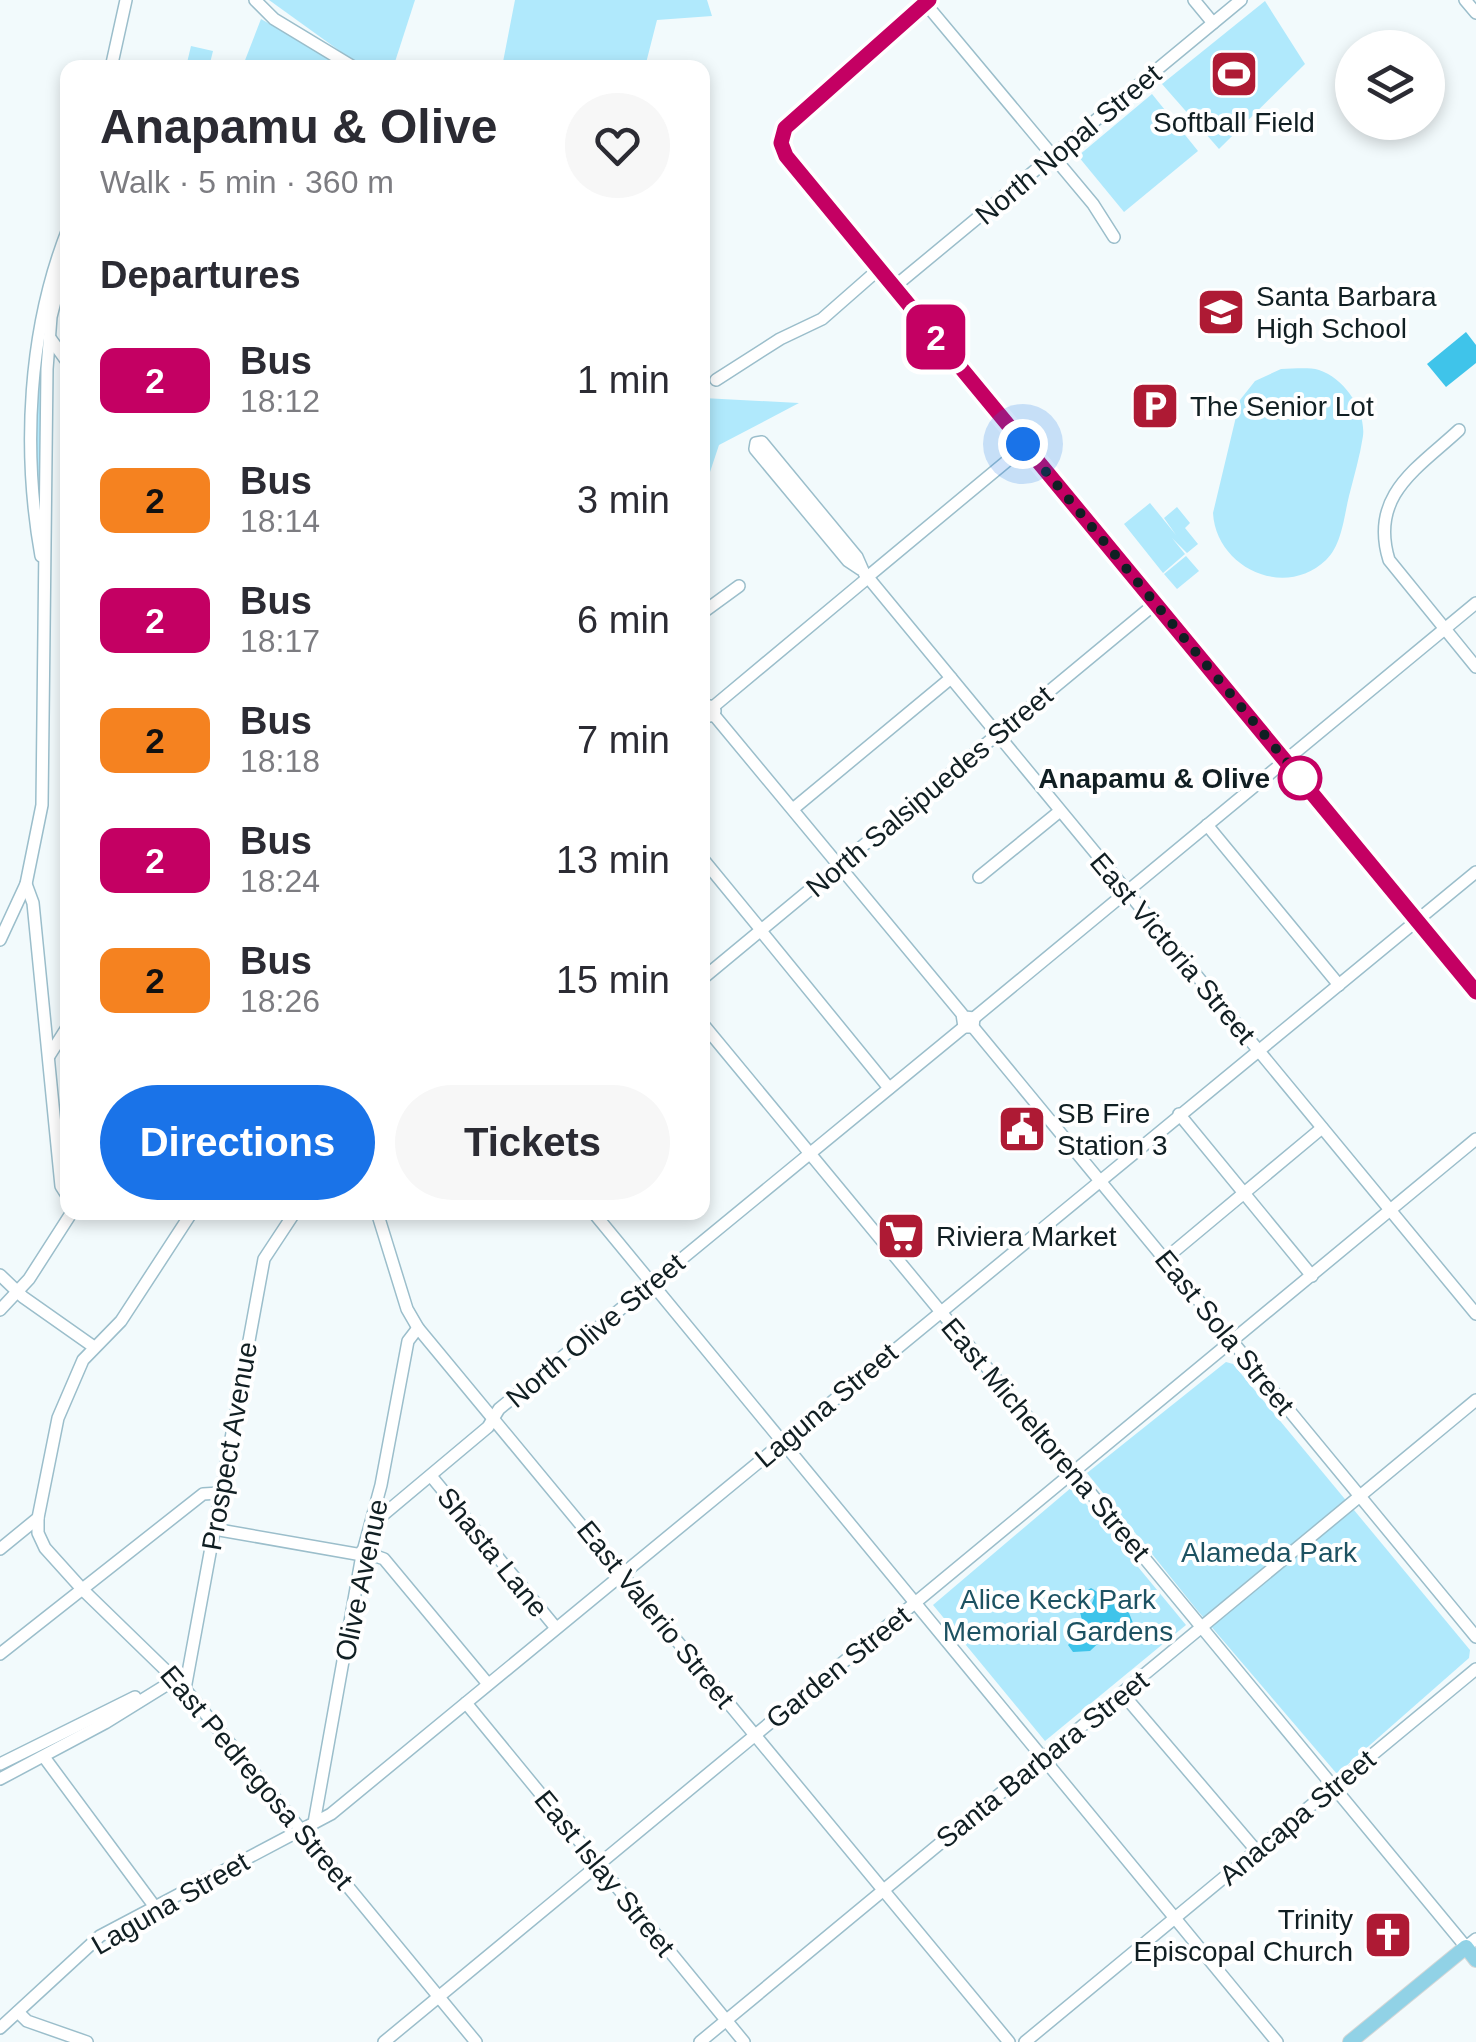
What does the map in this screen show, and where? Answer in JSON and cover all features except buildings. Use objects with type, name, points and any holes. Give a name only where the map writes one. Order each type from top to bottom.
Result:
[{"type":"main road","points":[[927,1],[788,125],[781,143],[786,156],[1476,992]]},
{"type":"main road","points":[[1350,2042],[1471,1943],[1476,1960]]},
{"type":"street","points":[[114,60],[127,0]]},
{"type":"street","points":[[255,0],[274,19],[342,60]]},
{"type":"street","points":[[1194,0],[1214,23]]},
{"type":"street","name":"North Nopal Street","points":[[894,287],[1241,0]]},
{"type":"street","points":[[1465,0],[1476,13]]},
{"type":"street","points":[[927,1],[1093,204],[1114,237]]},
{"type":"street","points":[[45,580],[33,504],[34,364],[43,309],[60,255]]},
{"type":"street","points":[[716,380],[780,339],[822,320],[879,268]]},
{"type":"street","points":[[0,940],[26,884],[38,840],[43,795],[49,338],[60,287]]},
{"type":"street","points":[[49,338],[60,352]]},
{"type":"street","points":[[1459,430],[1394,491],[1387,508],[1387,552],[1389,560],[1476,668]]},
{"type":"street","name":"East Victoria Street","points":[[866,576],[857,557],[762,442],[756,443],[755,449],[998,734],[1476,1314]]},
{"type":"street","points":[[710,711],[1025,446]]},
{"type":"street","points":[[710,608],[739,586]]},
{"type":"street","name":"North Olive Street","points":[[371,1525],[488,1427],[499,1409],[1476,603]]},
{"type":"street","name":"North Salsipuedes Street","points":[[710,972],[1156,604]]},
{"type":"street","points":[[793,809],[951,678]]},
{"type":"street","name":"East Sola Street","points":[[710,713],[840,863],[1476,1637]]},
{"type":"street","points":[[979,876],[1060,811]]},
{"type":"street","points":[[1207,825],[1338,985]]},
{"type":"street","points":[[710,868],[889,1088]]},
{"type":"street","name":"Laguna Street","points":[[0,2028],[100,1936],[331,1814],[1476,872]]},
{"type":"street","points":[[26,884],[32,900],[50,1056],[60,1186]]},
{"type":"street","name":"East Micheltorena Street","points":[[710,1034],[1334,1787],[1471,1943]]},
{"type":"street","points":[[50,1056],[60,1039]]},
{"type":"street","points":[[1179,1114],[1312,1276]]},
{"type":"street","points":[[1165,1260],[1322,1128]]},
{"type":"street","name":"Garden Street","points":[[384,2042],[1474,1144]]},
{"type":"street","points":[[0,1310],[28,1279],[67,1220]]},
{"type":"street","points":[[0,1549],[38,1518],[60,1412],[83,1360],[121,1321],[187,1220]]},
{"type":"street","name":"Prospect Avenue","points":[[180,1684],[214,1530],[264,1259],[289,1220]]},
{"type":"street","name":"East Valerio Street","points":[[379,1220],[407,1309],[418,1328],[1010,2042]]},
{"type":"street","points":[[599,1220],[1277,2042]]},
{"type":"street","points":[[0,1275],[94,1348]]},
{"type":"street","name":"Olive Avenue","points":[[309,1826],[408,1341],[418,1328]]},
{"type":"street","name":"Santa Barbara Street","points":[[700,2042],[1476,1400]]},
{"type":"street","name":"Shasta Lane","points":[[431,1476],[556,1628]]},
{"type":"street","points":[[0,1654],[203,1494],[220,1493]]},
{"type":"street","name":"East Pedregosa Street","points":[[38,1518],[41,1541],[82,1589],[180,1684],[309,1826],[476,2042]]},
{"type":"street","points":[[214,1530],[384,1558],[488,1684]]},
{"type":"street","name":"Anacapa Street","points":[[1025,2042],[1476,1668]]},
{"type":"street","points":[[0,1779],[180,1684]]},
{"type":"street","points":[[0,1764],[91,1716],[180,1684]]},
{"type":"street","points":[[1122,1693],[1255,1850]]},
{"type":"street","name":"East Islay Street","points":[[466,1703],[744,2042]]},
{"type":"street","points":[[44,1757],[155,1907]]},
{"type":"street","points":[[18,2012],[27,2021],[87,2042]]},
{"type":"green space","points":[[269,0],[415,0],[396,60],[352,60]]},
{"type":"green space","points":[[515,0],[707,0],[712,16],[657,20],[647,60],[503,60]]},
{"type":"green space","name":"Softball Field","points":[[1265,1],[1305,64],[1219,149],[1162,84]]},
{"type":"green space","points":[[261,19],[334,60],[245,60]]},
{"type":"green space","points":[[191,46],[213,51],[211,60],[188,60]]},
{"type":"green space","points":[[1152,94],[1198,151],[1124,212],[1078,156]]},
{"type":"green space","points":[[49,316],[40,507],[34,411]]},
{"type":"green space","points":[[1281,369],[1315,369],[1337,380],[1352,396],[1363,426],[1359,458],[1336,546],[1326,560],[1309,572],[1291,577],[1255,572],[1239,562],[1226,549],[1213,513],[1240,400],[1255,381]]},
{"type":"green space","points":[[710,398],[799,403],[719,445],[710,472]]},
{"type":"green space","points":[[1150,503],[1176,535],[1164,518],[1177,507],[1190,523],[1185,528],[1198,544],[1187,553],[1172,538],[1185,554],[1163,573],[1124,524]]},
{"type":"green space","points":[[1186,556],[1199,571],[1177,589],[1164,574]]},
{"type":"green space","name":"Alameda Park","points":[[1226,1362],[1233,1364],[1470,1650],[1469,1658],[1337,1774],[1087,1473]]},
{"type":"green space","name":"Alice Keck Park Memorial Gardens","points":[[1072,1487],[1186,1625],[1045,1741],[933,1605]]},
{"type":"water","points":[[1466,332],[1476,345],[1476,363],[1446,387],[1427,364]]},
{"type":"water","points":[[1088,1590],[1125,1603],[1135,1628],[1123,1636],[1107,1635],[1090,1651],[1073,1652],[1068,1645],[1084,1629],[1080,1612],[1089,1611],[1094,1598]]},
{"type":"bus line","name":"2","points":[[929,0],[785,128],[781,143],[786,156],[1476,992]]},
{"type":"place","name":"Softball Field","points":[[1234,74]]},
{"type":"place","name":"Santa Barbara High School","points":[[1221,312]]},
{"type":"place","name":"The Senior Lot","points":[[1155,406]]},
{"type":"place","name":"Anapamu & Olive","points":[[1300,778]]},
{"type":"place","name":"SB Fire Station 3","points":[[1022,1129]]},
{"type":"place","name":"Riviera Market","points":[[901,1236]]},
{"type":"place","name":"Trinity Episcopal Church","points":[[1388,1935]]},
{"type":"route","points":[[1023,444],[1311,791],[1300,778]]}]
